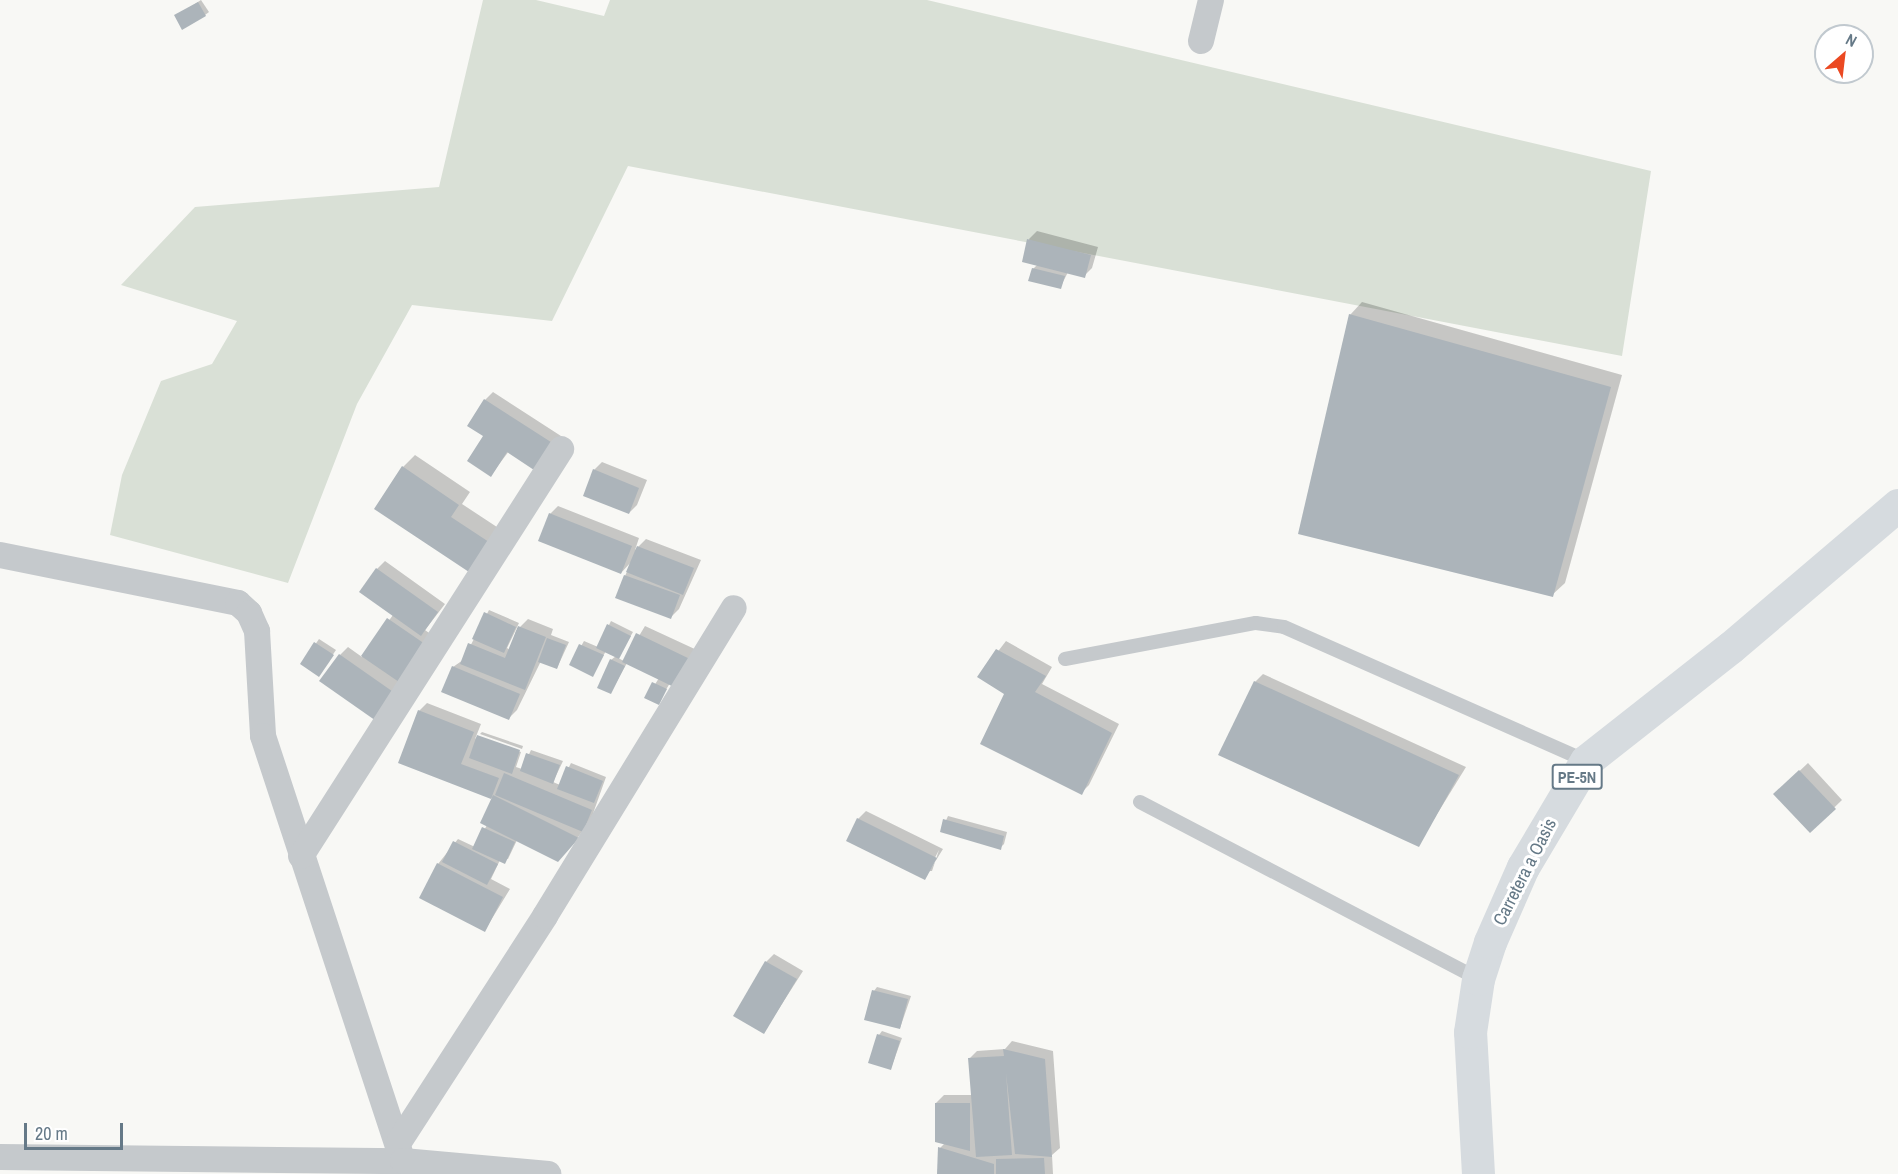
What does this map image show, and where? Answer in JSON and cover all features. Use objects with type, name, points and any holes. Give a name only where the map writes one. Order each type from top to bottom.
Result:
[{"type":"main road","name":"Carretera a Oasis","points":[[1478,1174],[1470,1032],[1478,979],[1490,942],[1524,867],[1586,761],[1731,647],[1898,505]]},
{"type":"street","points":[[1201,41],[1211,0]]},
{"type":"street","points":[[301,856],[561,449]]},
{"type":"street","points":[[0,555],[238,603],[249,613],[257,631],[263,736],[301,856],[401,1151]]},
{"type":"street","points":[[401,1151],[734,608]]},
{"type":"street","points":[[0,1156],[401,1151],[548,1174]]},
{"type":"lane","points":[[1065,659],[1257,623],[1284,627],[1586,761]]},
{"type":"lane","points":[[1140,802],[1478,979]]},
{"type":"shaded area","points":[[483,0],[536,0],[604,16],[610,0],[927,0],[1651,171],[1622,356],[628,166],[552,321],[412,305],[357,404],[288,583],[110,535],[122,475],[161,381],[212,364],[237,321],[121,285],[195,207],[439,187]]},
{"type":"building","points":[[198,2],[206,16],[182,30],[174,15]]},
{"type":"building","points":[[1027,239],[1091,255],[1085,278],[1022,262]]},
{"type":"building","points":[[1032,268],[1065,276],[1061,289],[1028,281]]},
{"type":"building","points":[[1349,314],[1611,387],[1553,597],[1298,534]]},
{"type":"building","points":[[484,399],[554,444],[537,472],[507,452],[491,477],[467,461],[483,436],[467,426]]},
{"type":"building","points":[[402,466],[459,505],[451,517],[492,544],[472,574],[374,509]]},
{"type":"building","points":[[593,469],[639,488],[629,514],[583,496]]},
{"type":"building","points":[[549,513],[632,546],[621,574],[538,541]]},
{"type":"building","points":[[637,546],[694,568],[683,595],[626,572]]},
{"type":"building","points":[[376,568],[438,612],[421,636],[359,592]]},
{"type":"building","points":[[624,575],[680,595],[671,619],[615,598]]},
{"type":"building","points":[[484,612],[516,627],[504,653],[472,639]]},
{"type":"building","points":[[387,618],[425,644],[399,682],[361,656]]},
{"type":"building","points":[[607,624],[631,636],[619,659],[596,648]]},
{"type":"building","points":[[518,626],[546,637],[525,690],[460,664],[468,643],[505,658]]},
{"type":"building","points":[[636,633],[692,660],[678,689],[622,662]]},
{"type":"building","points":[[547,638],[566,645],[557,669],[538,662]]},
{"type":"building","points":[[314,642],[334,655],[319,677],[300,664]]},
{"type":"building","points":[[579,644],[604,655],[593,677],[569,665]]},
{"type":"building","points":[[996,649],[1046,676],[1035,692],[1112,733],[1082,795],[980,744],[1004,694],[977,677]]},
{"type":"building","points":[[339,654],[399,696],[379,723],[319,681]]},
{"type":"building","points":[[610,659],[625,666],[611,694],[597,688]]},
{"type":"building","points":[[452,666],[520,694],[509,720],[441,692]]},
{"type":"building","points":[[1254,681],[1459,775],[1419,847],[1218,755]]},
{"type":"building","points":[[652,682],[667,689],[659,705],[644,698]]},
{"type":"building","points":[[418,710],[474,732],[461,764],[499,778],[491,799],[398,763]]},
{"type":"building","points":[[477,735],[520,750],[512,774],[469,758]]},
{"type":"building","points":[[526,753],[560,765],[553,784],[520,771]]},
{"type":"building","points":[[566,766],[603,781],[594,803],[557,789]]},
{"type":"building","points":[[1799,770],[1836,809],[1810,833],[1773,794]]},
{"type":"building","points":[[504,773],[592,810],[583,832],[495,795]]},
{"type":"building","points":[[493,795],[579,838],[558,862],[480,823]]},
{"type":"building","points":[[857,818],[937,858],[925,880],[846,841]]},
{"type":"building","points":[[943,819],[1004,836],[1001,850],[940,832]]},
{"type":"building","points":[[482,827],[515,842],[505,864],[472,849]]},
{"type":"building","points":[[453,841],[498,864],[487,885],[442,862]]},
{"type":"building","points":[[437,863],[503,897],[485,932],[419,898]]},
{"type":"building","points":[[765,961],[797,979],[764,1034],[733,1016]]},
{"type":"building","points":[[872,990],[908,999],[900,1029],[864,1020]]},
{"type":"building","points":[[877,1034],[900,1041],[891,1070],[868,1063]]},
{"type":"building","points":[[1003,1049],[1045,1059],[1052,1157],[1015,1154],[1006,1073],[1012,1155],[976,1157],[968,1058],[1004,1056]]},
{"type":"building","points":[[935,1103],[970,1103],[970,1151],[935,1142]]},
{"type":"building","points":[[938,1147],[994,1164],[994,1174],[937,1174]]},
{"type":"building","points":[[1044,1158],[1045,1174],[996,1174],[996,1159]]}]
